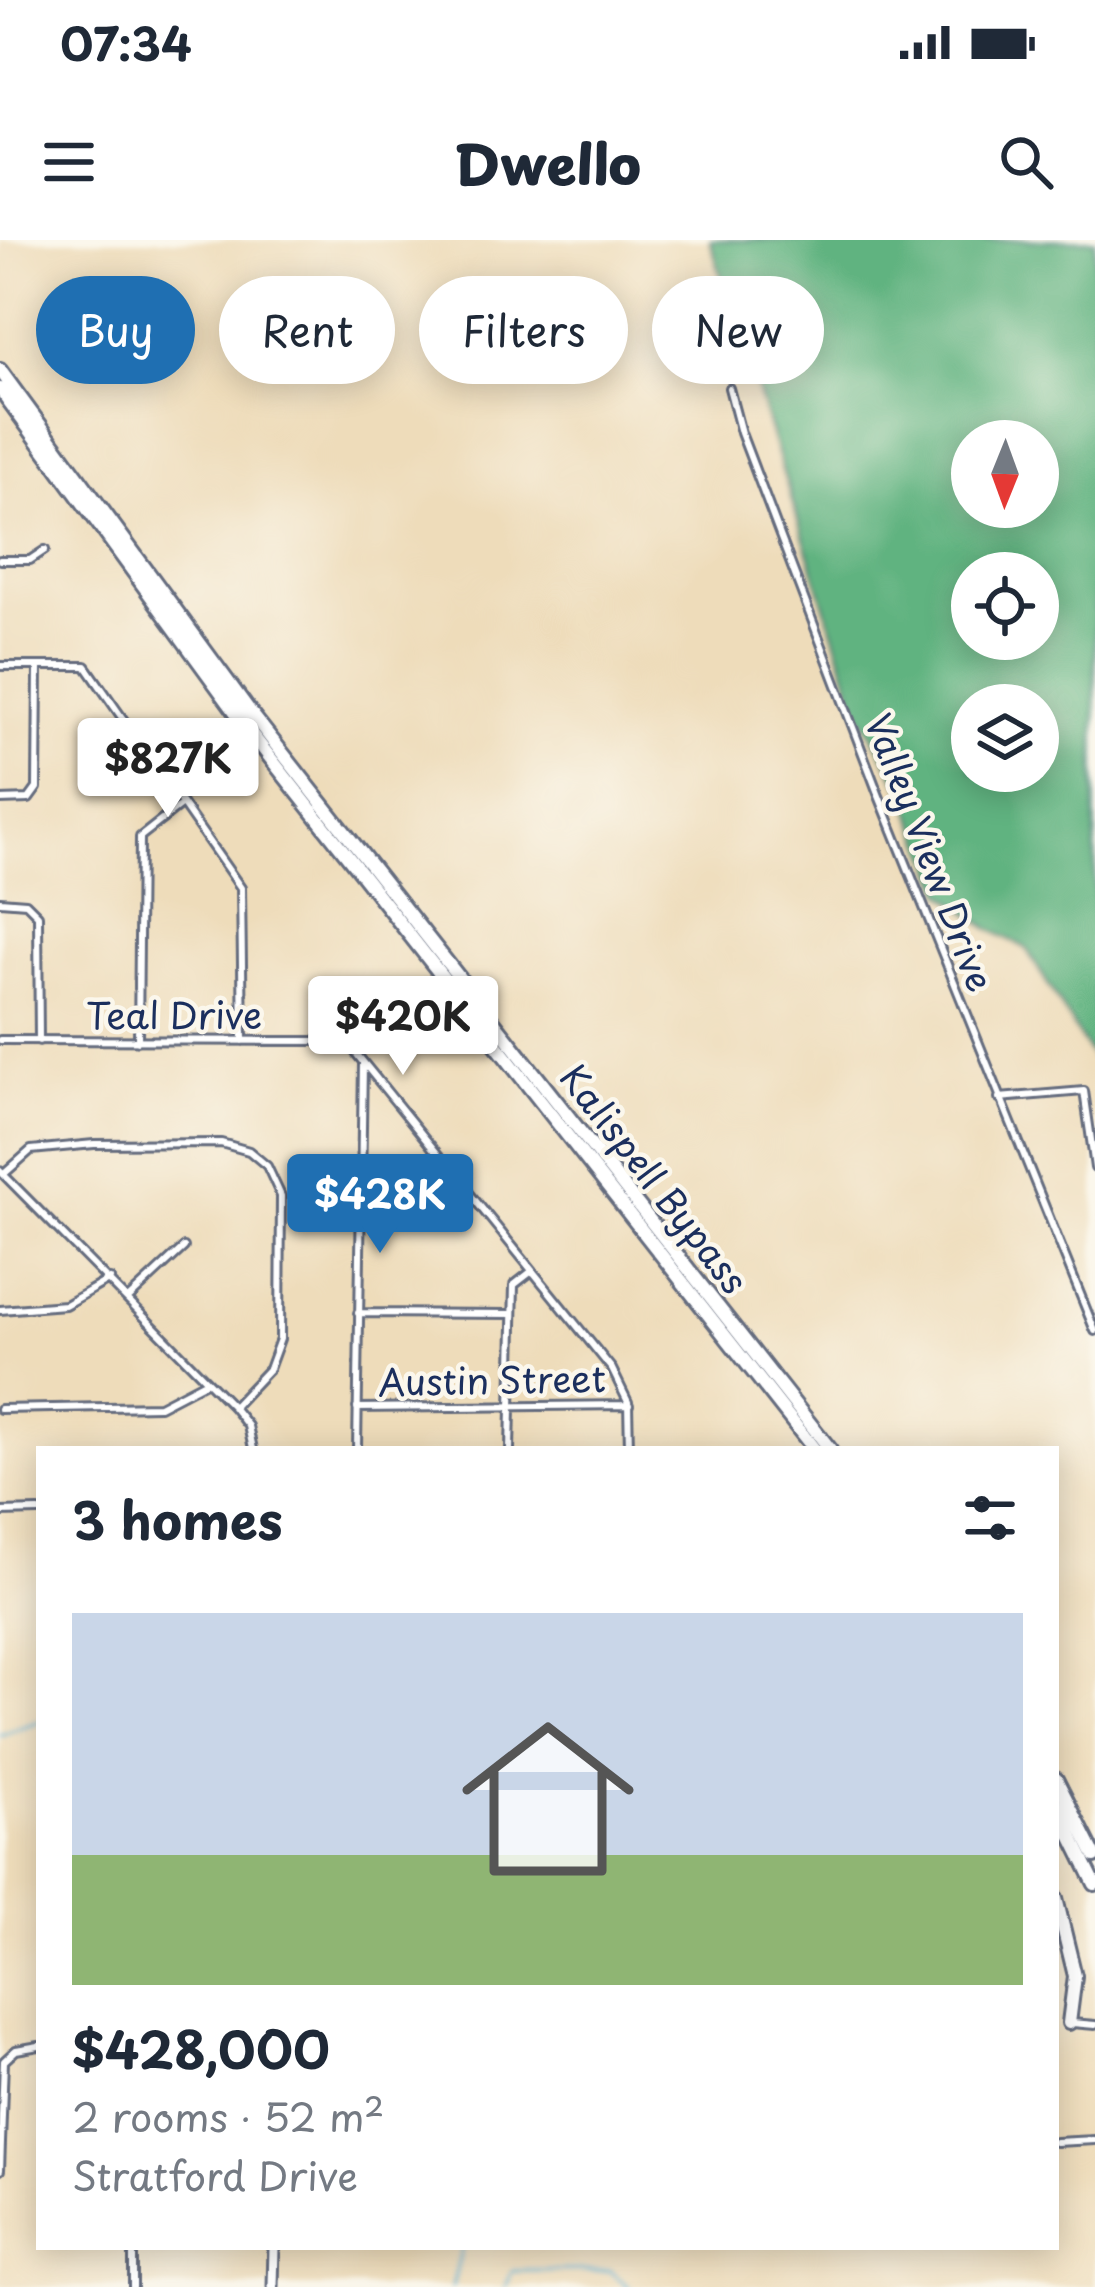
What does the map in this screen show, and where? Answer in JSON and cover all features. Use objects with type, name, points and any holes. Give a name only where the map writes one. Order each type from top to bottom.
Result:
[{"type":"highway","name":"Kalispell Bypass","points":[[0,370],[251,713],[828,1446]]},
{"type":"highway","name":"Kalispell Bypass","points":[[0,389],[253,736],[812,1446]]},
{"type":"highway","points":[[1059,1785],[1095,1856]]},
{"type":"highway","points":[[1059,1811],[1095,1884]]},
{"type":"highway","points":[[1059,1910],[1075,1976],[1062,2023]]},
{"type":"street","name":"Valley View Drive","points":[[729,388],[737,422],[836,684],[1095,1330]]},
{"type":"street","points":[[0,560],[30,560],[44,550]]},
{"type":"street","points":[[0,666],[86,666],[241,888],[243,1041]]},
{"type":"street","points":[[0,800],[29,799],[37,788],[38,666]]},
{"type":"street","points":[[138,1041],[140,837],[182,804]]},
{"type":"street","points":[[0,901],[26,903],[38,915],[39,1041]]},
{"type":"street","name":"Teal Drive","points":[[0,1040],[346,1041],[612,1370],[628,1405],[629,1446]]},
{"type":"street","points":[[357,1446],[363,1063]]},
{"type":"street","points":[[999,1098],[1075,1088],[1084,1091],[1095,1168]]},
{"type":"street","points":[[233,1407],[269,1369],[280,1339],[281,1196],[267,1166],[229,1144],[94,1144],[31,1150],[2,1173],[233,1407],[248,1426],[252,1446]]},
{"type":"street","points":[[129,1298],[184,1247]]},
{"type":"street","points":[[510,1446],[514,1285],[532,1271]]},
{"type":"street","points":[[0,1310],[65,1305],[110,1280]]},
{"type":"street","points":[[358,1313],[513,1314]]},
{"type":"street","points":[[0,1409],[159,1406],[207,1381]]},
{"type":"street","name":"Austin Street","points":[[357,1408],[628,1405]]},
{"type":"street","points":[[0,1512],[36,1511]]},
{"type":"street","points":[[1062,2023],[1095,2025]]},
{"type":"street","points":[[0,2170],[2,2068],[8,2055],[36,2047]]},
{"type":"street","points":[[1059,2142],[1095,2140]]},
{"type":"street","points":[[133,2250],[133,2287]]},
{"type":"street","points":[[273,2287],[274,2250]]},
{"type":"green space","points":[[710,240],[1095,240],[1095,1062],[1026,948],[989,929],[944,893],[901,787],[857,708],[755,384],[824,384],[824,276],[721,276]]},
{"type":"waterway","points":[[0,1735],[36,1722]]},
{"type":"waterway","points":[[452,2287],[461,2250]]},
{"type":"waterway","points":[[506,2287],[512,2271],[609,2270],[629,2287]]}]
